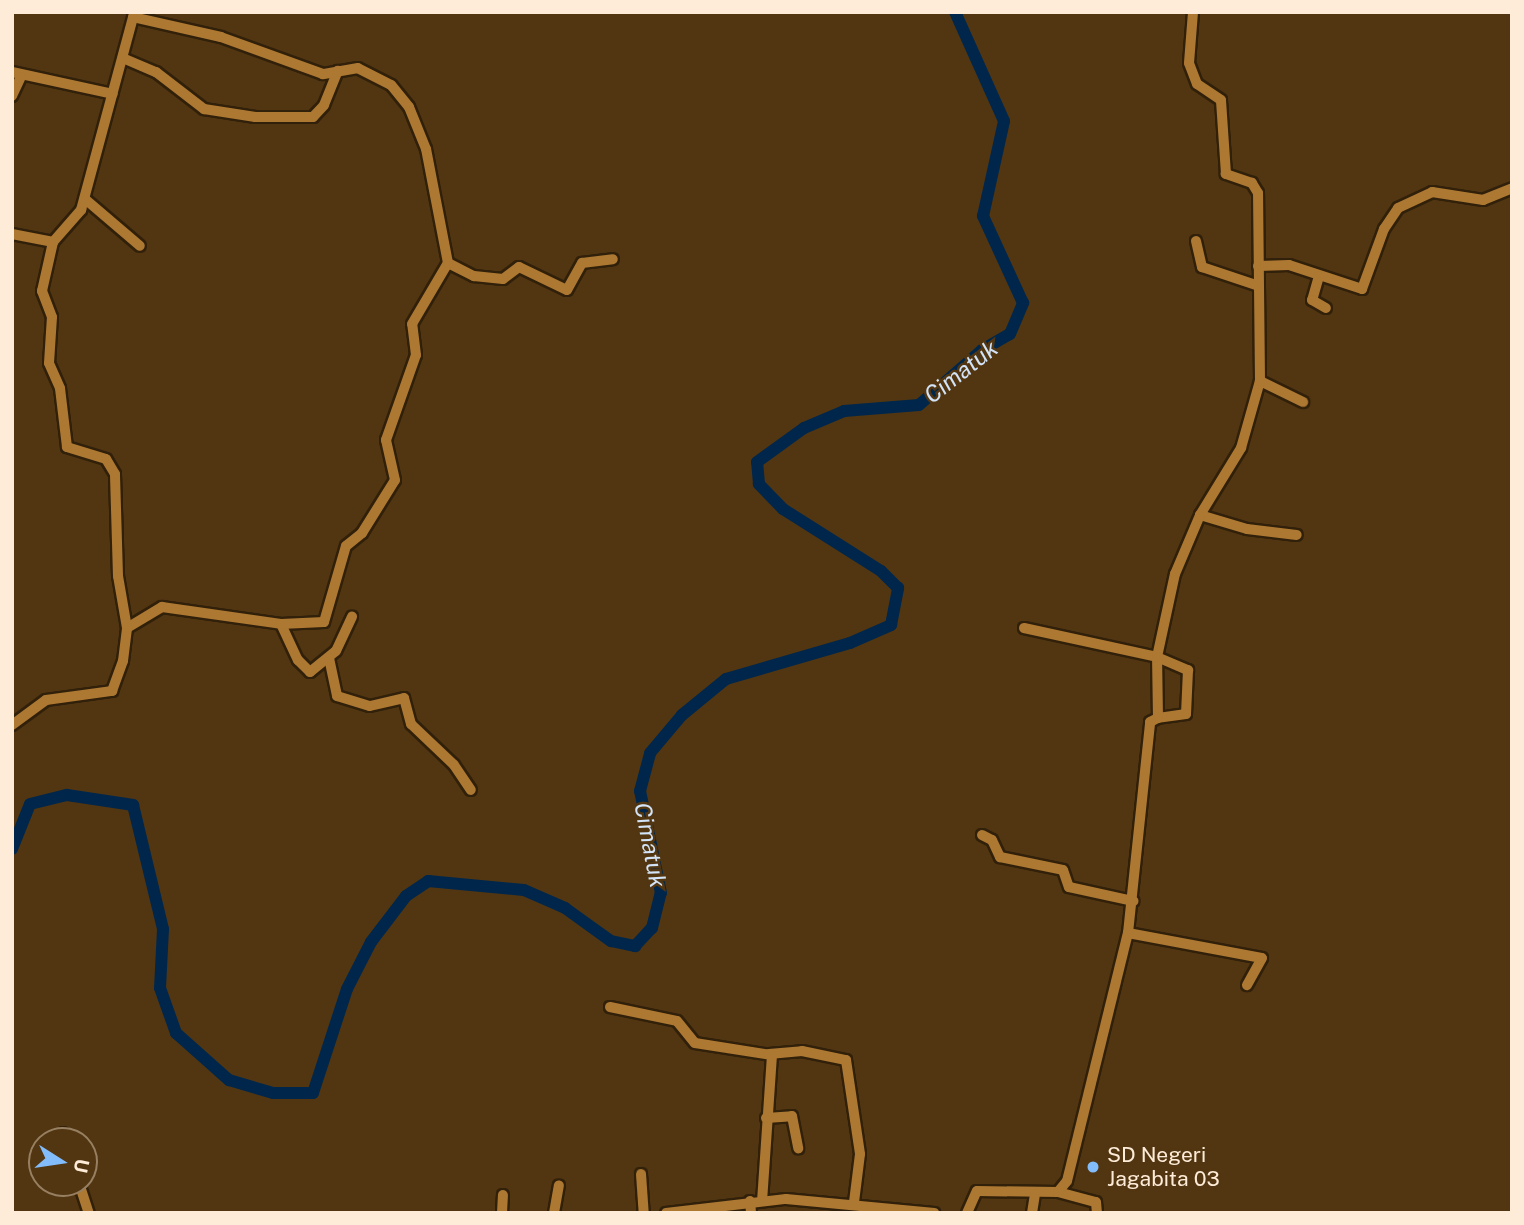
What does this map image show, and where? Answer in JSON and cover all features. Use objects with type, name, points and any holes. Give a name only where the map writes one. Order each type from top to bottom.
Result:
[{"type":"street","points":[[1158,718],[1157,657],[1175,574],[1200,515],[1241,448],[1260,381],[1257,187],[1226,174],[1221,100],[1197,85],[1189,63],[1193,12]]},
{"type":"street","points":[[12,725],[46,700],[112,691],[120,678],[127,628],[118,576],[115,474],[106,459],[67,447],[60,388],[49,363],[52,317],[42,291],[53,242],[80,213],[85,199],[125,59],[134,15],[221,37],[323,74],[338,69],[358,68],[377,76],[409,107],[426,149],[448,263],[412,324],[416,355],[386,440],[395,480],[362,533],[346,546],[324,622],[281,624],[162,607],[127,628]]},
{"type":"street","points":[[125,59],[156,72],[204,109],[255,117],[316,115],[338,69]]},
{"type":"street","points":[[12,96],[17,75],[113,94]]},
{"type":"street","points":[[1258,266],[1289,265],[1365,288],[1384,229],[1398,208],[1419,194],[1483,200],[1512,188]]},
{"type":"street","points":[[85,199],[140,246]]},
{"type":"street","points":[[12,234],[53,242]]},
{"type":"street","points":[[1196,241],[1202,267],[1259,286]]},
{"type":"street","points":[[448,263],[477,277],[503,279],[519,267],[567,290],[582,263],[613,259]]},
{"type":"street","points":[[1319,276],[1312,300],[1326,308]]},
{"type":"street","points":[[1260,381],[1303,402]]},
{"type":"street","points":[[1200,515],[1247,529],[1297,535]]},
{"type":"street","points":[[281,624],[304,668],[312,671],[329,658],[352,616]]},
{"type":"street","points":[[1024,628],[1157,657],[1191,675],[1186,714],[1158,718],[1150,722],[1128,933],[1067,1181],[1058,1192]]},
{"type":"street","points":[[329,658],[337,696],[370,706],[404,698],[411,723],[454,765],[471,790]]},
{"type":"street","points":[[982,835],[992,840],[1000,857],[1063,870],[1069,887],[1133,901]]},
{"type":"street","points":[[1128,933],[1262,958],[1247,985]]},
{"type":"street","points":[[610,1007],[677,1021],[695,1042],[769,1054],[802,1051],[846,1060],[860,1154],[854,1202]]},
{"type":"street","points":[[762,1200],[769,1054]]},
{"type":"street","points":[[766,1118],[792,1116],[798,1148]]},
{"type":"street","points":[[641,1174],[644,1213]]},
{"type":"street","points":[[554,1213],[558,1185]]},
{"type":"street","points":[[967,1213],[977,1191],[1035,1194],[1058,1192],[1096,1202],[1097,1213]]},
{"type":"street","points":[[1032,1213],[1035,1194]]},
{"type":"street","points":[[502,1213],[503,1195]]},
{"type":"street","points":[[666,1213],[762,1200],[854,1202],[934,1213]]},
{"type":"street","points":[[750,1201],[751,1213]]},
{"type":"waterway","name":"Cimatuk","points":[[12,849],[30,804],[67,795],[133,805],[163,929],[160,988],[176,1033],[229,1080],[273,1093],[313,1093],[347,989],[371,942],[406,896],[428,881],[524,890],[565,908],[611,941],[635,946],[652,928],[661,893],[640,791],[650,753],[682,715],[726,679],[850,643],[891,625],[898,588],[881,571],[783,509],[759,484],[757,462],[804,428],[844,411],[919,405],[982,350],[1010,334],[1023,303],[983,216],[1004,121],[955,12]]},
{"type":"place","name":"SD Negeri Jagabita 03","points":[[1093,1167]]}]
